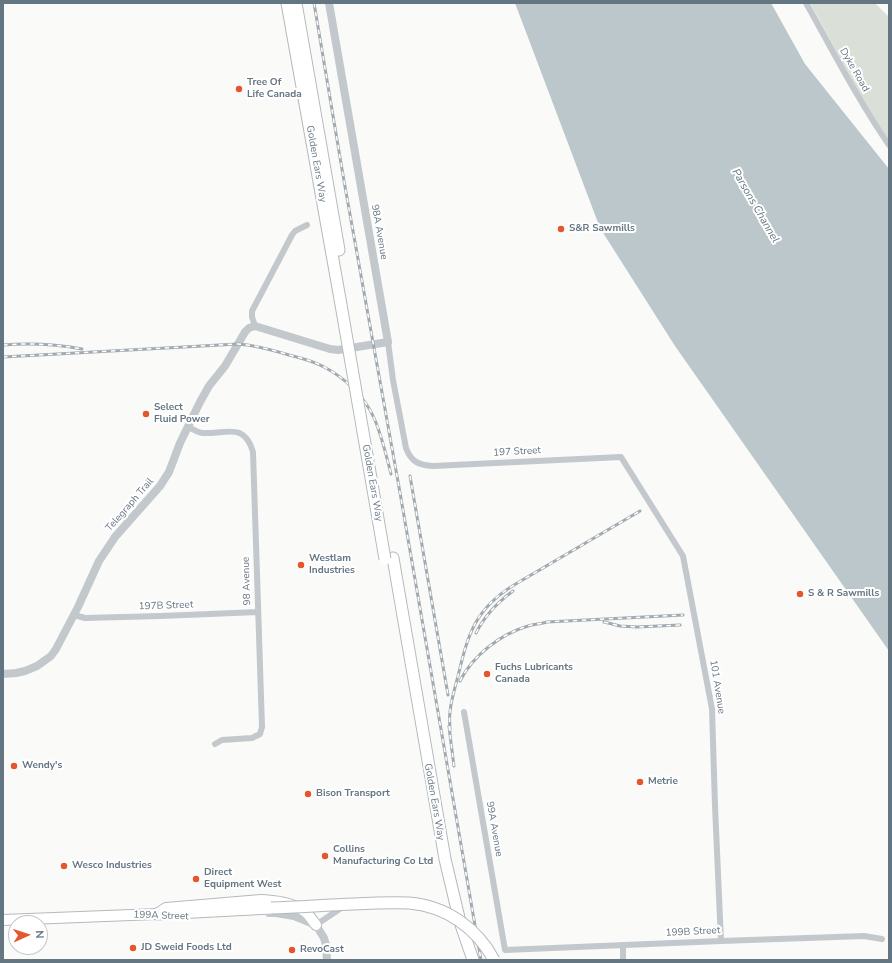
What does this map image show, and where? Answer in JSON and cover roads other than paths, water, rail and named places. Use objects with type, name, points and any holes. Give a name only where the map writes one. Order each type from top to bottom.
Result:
[{"type":"highway","name":"Golden Ears Way","points":[[288,3],[343,298],[451,916],[466,960]]},
{"type":"highway","name":"Golden Ears Way","points":[[296,3],[343,298]]},
{"type":"highway","name":"Golden Ears Way","points":[[441,860],[460,922],[474,960]]},
{"type":"highway","points":[[157,914],[395,903],[416,904],[449,914],[467,926],[482,940],[494,960]]},
{"type":"main road","name":"199A Street","points":[[3,920],[157,914],[166,908],[261,900],[276,901],[292,905],[304,911],[316,925]]},
{"type":"street","name":"98A Avenue","points":[[329,3],[388,342],[393,380],[406,448],[410,457],[414,461]]},
{"type":"street","name":"Dyke Road","points":[[806,3],[839,65],[889,145]]},
{"type":"street","points":[[307,225],[295,231],[292,235],[252,311],[254,326],[330,349],[338,350],[388,342]]},
{"type":"street","name":"Telegraph Trail","points":[[3,674],[25,671],[37,666],[50,656],[56,649],[74,615],[99,561],[115,537],[160,486],[169,472],[180,443],[209,386],[225,366],[245,332],[254,326]]},
{"type":"street","name":"98 Avenue","points":[[188,427],[201,433],[241,433],[246,436],[253,452],[262,726],[260,734],[252,738],[222,740],[216,744]]},
{"type":"street","name":"197 Street","points":[[414,461],[433,466],[621,457]]},
{"type":"street","name":"101 Avenue","points":[[621,457],[683,556],[712,709],[721,940]]},
{"type":"street","name":"197B Street","points":[[74,615],[85,618],[258,612]]},
{"type":"street","name":"99A Avenue","points":[[464,712],[505,950]]},
{"type":"street","points":[[327,960],[324,938],[316,925],[347,904]]},
{"type":"street","name":"199B Street","points":[[505,950],[721,940],[864,936],[882,939]]},
{"type":"street","points":[[623,945],[623,960]]},
{"type":"water","name":"Parsons Channel","points":[[515,3],[771,3],[805,64],[889,169],[889,651],[675,346],[600,228]]},
{"type":"railway","points":[[314,3],[481,960]]},
{"type":"railway","points":[[3,345],[43,344],[82,349]]},
{"type":"railway","points":[[3,357],[238,344],[251,345],[303,359],[333,372],[348,383],[366,403],[374,418],[384,446],[391,474]]},
{"type":"railway","points":[[410,476],[448,695]]},
{"type":"railway","points":[[450,731],[451,703],[465,647],[475,624],[490,603],[514,585],[640,511]]},
{"type":"railway","points":[[476,633],[492,610],[513,591]]},
{"type":"railway","points":[[460,681],[480,654],[508,634],[528,626],[547,622],[683,615]]},
{"type":"railway","points":[[604,622],[620,626],[637,627],[680,625]]},
{"type":"railway","points":[[449,726],[454,766]]},
{"type":"place","name":"Tree Of Life Canada","points":[[239,89]]},
{"type":"place","name":"S&R Sawmills","points":[[561,229]]},
{"type":"place","name":"Select Fluid Power","points":[[146,414]]},
{"type":"place","name":"Westlam Industries","points":[[301,565]]},
{"type":"place","name":"S & R Sawmills","points":[[800,594]]},
{"type":"place","name":"Fuchs Lubricants Canada","points":[[487,674]]},
{"type":"place","name":"Wendy's","points":[[14,766]]},
{"type":"place","name":"Metrie","points":[[640,782]]},
{"type":"place","name":"Bison Transport","points":[[308,794]]},
{"type":"place","name":"Collins Manufacturing Co Ltd","points":[[325,856]]},
{"type":"place","name":"Wesco Industries","points":[[64,866]]},
{"type":"place","name":"Direct Equipment West","points":[[196,879]]},
{"type":"place","name":"JD Sweid Foods Ltd","points":[[133,948]]},
{"type":"place","name":"RevoCast","points":[[292,950]]}]
